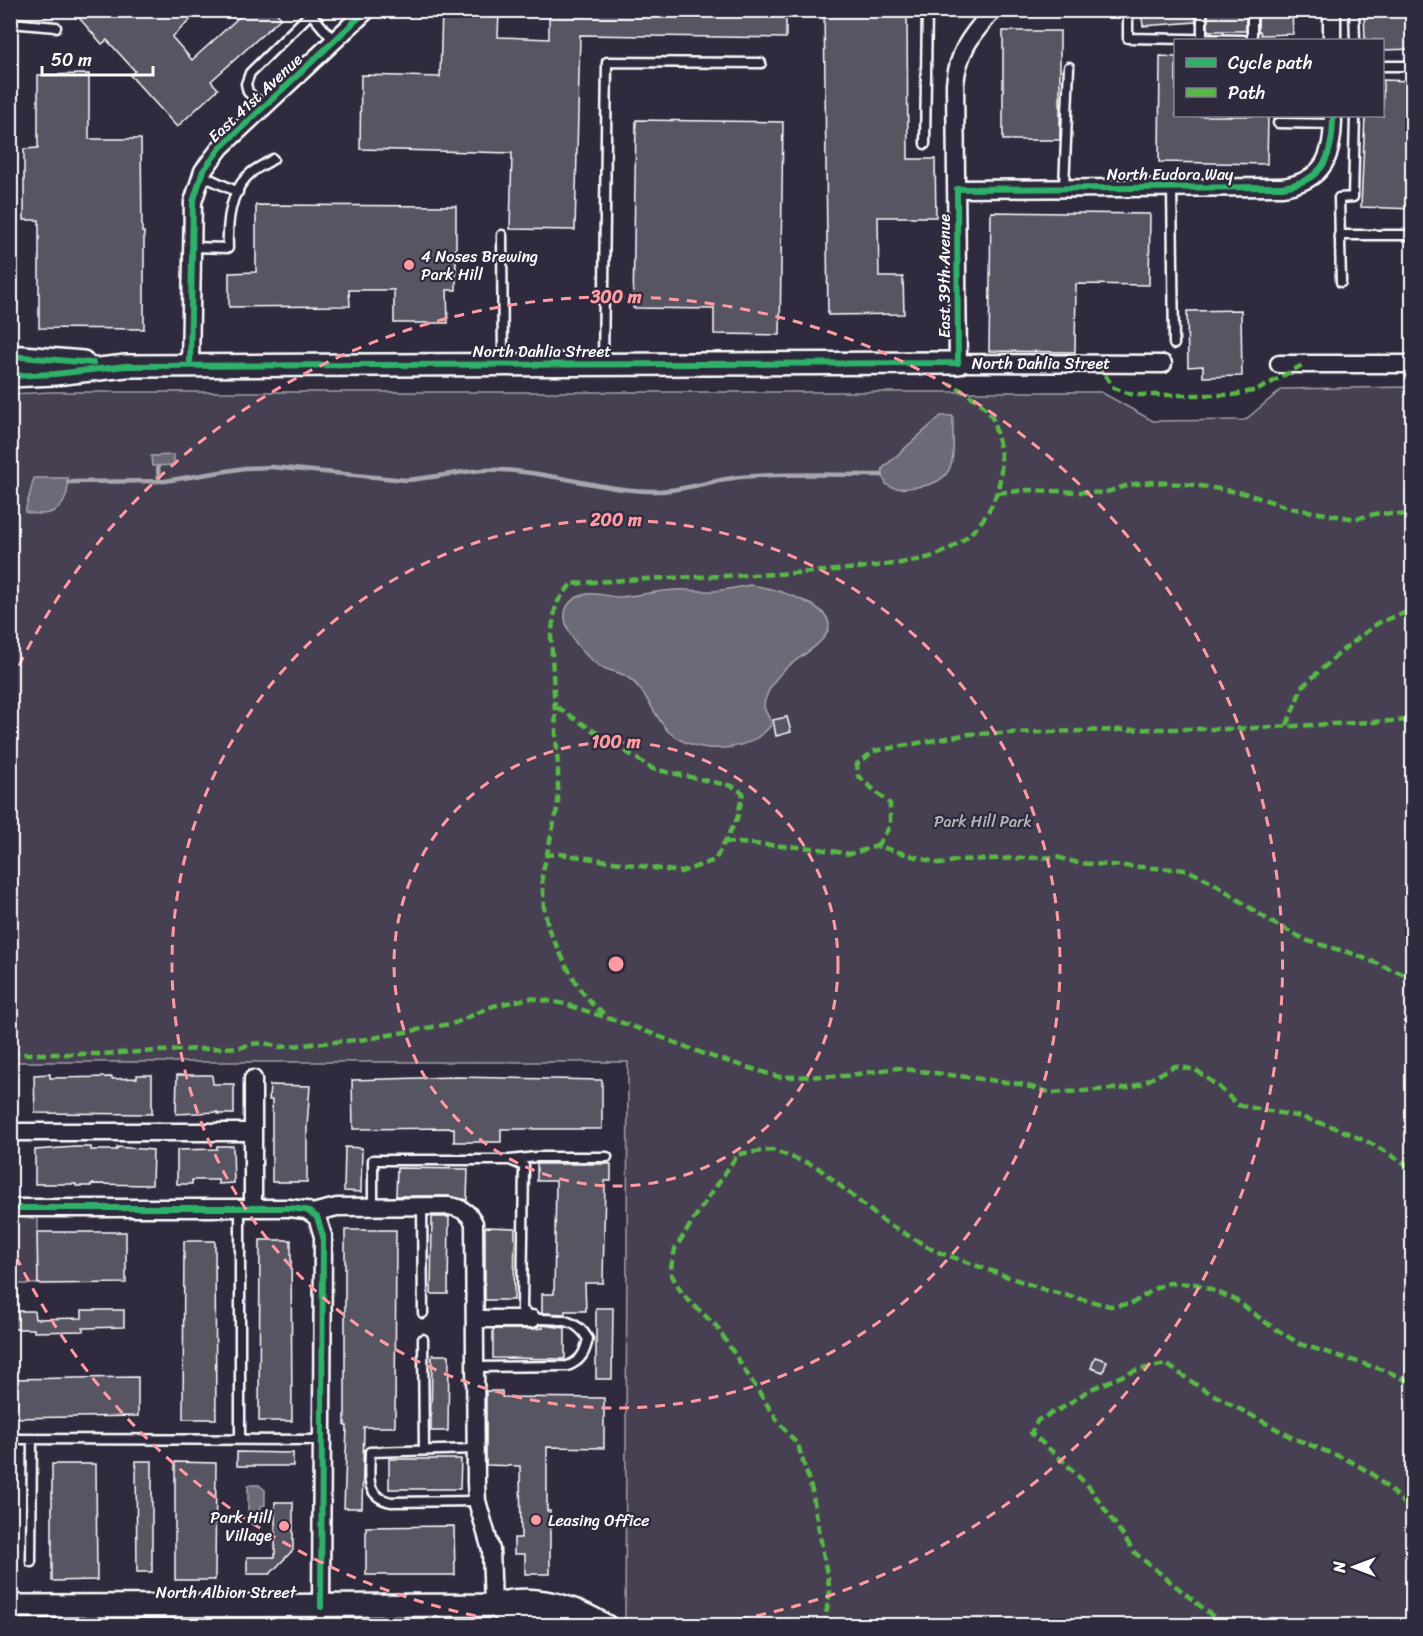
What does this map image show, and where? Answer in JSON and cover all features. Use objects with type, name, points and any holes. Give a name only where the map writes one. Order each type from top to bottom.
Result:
[{"type":"street","name":"East 41st Avenue","points":[[190,366],[193,202],[201,175],[221,147],[367,10]]},
{"type":"street","name":"East 39th Avenue","points":[[958,363],[955,84],[957,67],[963,50],[993,10]]},
{"type":"street","points":[[1332,10],[1332,39]]},
{"type":"street","name":"North Eudora Way","points":[[957,189],[1282,187],[1296,185],[1311,179],[1327,160],[1331,150],[1333,120]]},
{"type":"street","name":"North Dahlia Street","points":[[10,356],[126,366],[1163,364]]},
{"type":"street","points":[[1279,364],[1413,364]]},
{"type":"street","name":"North Dahlia Street","points":[[10,376],[55,374],[126,366]]},
{"type":"street","points":[[247,1208],[254,1132],[254,1079]]},
{"type":"street","points":[[10,1132],[254,1132]]},
{"type":"street","points":[[312,1213],[326,1208],[449,1206],[461,1209],[472,1217],[476,1319],[477,1501],[491,1550],[492,1605]]},
{"type":"street","points":[[10,1208],[297,1209],[312,1213],[320,1222],[322,1236],[321,1616]]},
{"type":"street","points":[[476,1319],[532,1319]]},
{"type":"street","points":[[492,1605],[510,1600],[554,1603],[583,1613],[606,1626]]},
{"type":"street","points":[[492,1605],[505,1612],[532,1616],[562,1626]]},
{"type":"street","name":"North Albion Street","points":[[10,1606],[321,1616],[492,1605]]},
{"type":"lane","points":[[925,144],[927,10]]},
{"type":"lane","points":[[1128,10],[1128,38],[1174,39]]},
{"type":"lane","points":[[1202,10],[1202,39]]},
{"type":"lane","points":[[1252,10],[1252,39]]},
{"type":"lane","points":[[1354,10],[1355,39]]},
{"type":"lane","points":[[264,107],[248,92],[246,84],[250,73],[313,12],[334,41]]},
{"type":"lane","points":[[10,23],[56,27]]},
{"type":"lane","points":[[603,364],[608,62],[761,63]]},
{"type":"lane","points":[[1384,66],[1413,66]]},
{"type":"lane","points":[[1064,188],[1069,67]]},
{"type":"lane","points":[[1341,282],[1338,198],[1353,197],[1355,117]]},
{"type":"lane","points":[[1278,123],[1333,120]]},
{"type":"lane","points":[[191,247],[228,248],[231,208],[238,192],[250,173],[273,159]]},
{"type":"lane","points":[[201,175],[238,192]]},
{"type":"lane","points":[[1172,188],[1174,344]]},
{"type":"lane","points":[[502,235],[503,365]]},
{"type":"lane","points":[[1340,235],[1413,235]]},
{"type":"lane","points":[[373,1206],[373,1160],[607,1157]]},
{"type":"lane","points":[[476,1367],[568,1366],[576,1363],[585,1353],[588,1339],[583,1330],[572,1322],[559,1319],[532,1319],[522,1309],[524,1166],[510,1160]]},
{"type":"lane","points":[[422,1206],[423,1313]]},
{"type":"lane","points":[[240,1439],[247,1208]]},
{"type":"lane","points":[[423,1340],[424,1450]]},
{"type":"lane","points":[[10,1439],[322,1440]]},
{"type":"lane","points":[[31,1562],[32,1440]]},
{"type":"lane","points":[[476,1449],[370,1452],[370,1486],[381,1500],[391,1502],[477,1501]]},
{"type":"green space","name":"Park Hill Park","points":[[1412,387],[1412,1625],[625,1625],[628,1062],[11,1062],[11,394],[51,392],[1101,392],[1153,421],[1245,420],[1282,389]]},
{"type":"green space","points":[[11,1214],[38,1215],[38,1284],[11,1284]]},
{"type":"shaded area","points":[[941,416],[953,416],[953,453],[948,472],[931,484],[917,487],[897,488],[886,484],[882,474],[883,468]]},
{"type":"shaded area","points":[[174,455],[174,465],[152,466],[151,456]]},
{"type":"shaded area","points":[[34,478],[68,478],[66,497],[57,509],[44,514],[25,512]]},
{"type":"shaded area","points":[[750,585],[782,592],[804,601],[824,614],[829,623],[828,632],[822,640],[785,669],[770,687],[764,704],[771,725],[762,735],[736,746],[706,748],[692,745],[668,731],[634,682],[623,675],[601,667],[581,650],[568,629],[565,619],[566,609],[572,601],[588,594],[619,597],[674,590],[714,591]]},
{"type":"shaded area","points":[[248,1485],[259,1485],[265,1490],[265,1505],[260,1506],[260,1523],[248,1522]]},
{"type":"building","points":[[72,10],[201,10],[172,37],[192,60],[247,10],[274,10],[281,18],[211,81],[218,89],[177,127],[130,75],[135,71],[107,40],[102,44]]},
{"type":"building","points":[[442,10],[499,10],[498,37],[549,39],[549,10],[786,10],[786,38],[580,35],[575,230],[510,229],[512,153],[360,149],[361,75],[440,77]]},
{"type":"building","points":[[824,10],[907,10],[908,159],[935,159],[936,217],[878,217],[879,277],[903,277],[904,314],[828,315]]},
{"type":"building","points":[[1141,10],[1196,10],[1196,22],[1143,26]]},
{"type":"building","points":[[1208,10],[1246,10],[1246,31],[1208,31]]},
{"type":"building","points":[[1258,10],[1292,10],[1293,34],[1261,35],[1258,31]]},
{"type":"building","points":[[1364,10],[1413,10],[1413,49],[1384,50],[1384,39],[1365,39]]},
{"type":"building","points":[[1003,31],[1060,31],[1060,140],[1003,140]]},
{"type":"building","points":[[1160,56],[1174,57],[1174,117],[1268,117],[1267,164],[1159,162]]},
{"type":"building","points":[[89,74],[89,139],[141,139],[144,329],[39,328],[39,220],[24,220],[24,149],[38,148],[38,75]]},
{"type":"building","points":[[1384,80],[1413,81],[1413,209],[1361,207],[1365,117],[1384,117]]},
{"type":"building","points":[[636,120],[783,122],[780,335],[714,334],[714,309],[633,308]]},
{"type":"building","points":[[256,205],[456,206],[456,290],[447,290],[448,323],[394,323],[394,290],[349,290],[350,306],[229,307],[229,273],[256,272]]},
{"type":"building","points":[[991,212],[1150,214],[1149,285],[1076,284],[1075,352],[989,351]]},
{"type":"building","points":[[1241,310],[1242,376],[1203,377],[1203,366],[1188,367],[1187,311]]},
{"type":"building","points":[[787,717],[791,732],[776,736],[773,720]]},
{"type":"building","points":[[50,1074],[50,1078],[112,1077],[112,1079],[152,1075],[152,1114],[35,1113],[34,1075]]},
{"type":"building","points":[[177,1075],[212,1075],[213,1084],[234,1084],[234,1114],[218,1114],[218,1112],[176,1114]]},
{"type":"building","points":[[455,1077],[602,1080],[602,1129],[501,1129],[501,1142],[454,1142],[454,1128],[353,1129],[352,1080]]},
{"type":"building","points":[[270,1085],[310,1086],[307,1182],[272,1182]]},
{"type":"building","points":[[217,1146],[233,1146],[234,1183],[218,1184],[218,1180],[192,1180],[192,1184],[177,1184],[177,1150],[217,1149]]},
{"type":"building","points":[[91,1147],[91,1150],[117,1150],[117,1147],[153,1150],[152,1185],[35,1184],[35,1150]]},
{"type":"building","points":[[345,1147],[362,1148],[361,1192],[344,1191]]},
{"type":"building","points":[[537,1164],[611,1164],[611,1181],[605,1181],[603,1283],[585,1283],[586,1311],[565,1311],[565,1314],[542,1313],[542,1294],[554,1294],[556,1181],[537,1181]]},
{"type":"building","points":[[397,1168],[468,1169],[467,1200],[449,1196],[396,1196]]},
{"type":"building","points":[[432,1217],[449,1217],[448,1294],[431,1294]]},
{"type":"building","points":[[485,1227],[515,1228],[514,1300],[485,1300]]},
{"type":"building","points":[[345,1230],[396,1230],[395,1427],[364,1427],[362,1508],[344,1508],[347,1426],[345,1426]]},
{"type":"building","points":[[37,1232],[126,1232],[126,1283],[38,1284]]},
{"type":"building","points":[[260,1240],[291,1240],[292,1421],[259,1421]]},
{"type":"building","points":[[184,1241],[215,1241],[216,1419],[183,1419]]},
{"type":"building","points":[[596,1308],[613,1308],[612,1379],[596,1379]]},
{"type":"building","points":[[82,1310],[124,1310],[124,1327],[34,1332],[34,1329],[10,1329],[10,1311],[34,1311],[35,1319],[82,1318]]},
{"type":"building","points":[[542,1325],[565,1328],[565,1359],[493,1358],[493,1329],[532,1329],[543,1328]]},
{"type":"building","points":[[432,1355],[449,1355],[448,1431],[431,1431]]},
{"type":"building","points":[[1095,1357],[1107,1361],[1103,1372],[1091,1368]]},
{"type":"building","points":[[138,1377],[138,1416],[10,1418],[10,1379]]},
{"type":"building","points":[[486,1391],[502,1391],[502,1397],[604,1398],[604,1448],[547,1447],[550,1574],[525,1574],[525,1554],[514,1554],[514,1538],[521,1538],[520,1466],[486,1465]]},
{"type":"building","points":[[237,1452],[293,1453],[293,1466],[237,1466]]},
{"type":"building","points":[[389,1459],[461,1459],[460,1489],[389,1489]]},
{"type":"building","points":[[136,1461],[152,1461],[152,1572],[137,1572]]},
{"type":"building","points":[[175,1462],[216,1463],[215,1580],[175,1580]]},
{"type":"building","points":[[52,1464],[96,1464],[97,1580],[52,1581]]},
{"type":"building","points":[[275,1502],[293,1502],[293,1550],[270,1574],[247,1574],[247,1557],[275,1557]]},
{"type":"building","points":[[454,1526],[455,1575],[366,1575],[366,1527]]},
{"type":"waterway","points":[[158,467],[159,481]]},
{"type":"waterway","points":[[68,482],[165,481],[245,468],[272,467],[406,480],[489,470],[520,471],[616,488],[655,491],[740,477],[882,475]]},
{"type":"marked path","points":[[1097,364],[1114,388],[1133,395],[1233,395],[1258,390],[1304,364]]},
{"type":"marked path","points":[[604,1014],[579,988],[549,930],[544,908],[542,876],[558,805],[551,636],[556,604],[571,584],[858,568],[920,560],[956,545],[982,521],[991,506],[998,490],[1001,454],[993,419],[987,409],[950,384]]},
{"type":"marked path","points":[[998,493],[1028,490],[1104,493],[1128,485],[1153,482],[1194,485],[1244,493],[1290,508],[1355,519],[1379,513],[1405,515],[1412,518]]},
{"type":"marked path","points":[[1287,725],[1302,687],[1344,649],[1378,623],[1412,610]]},
{"type":"marked path","points":[[545,855],[560,854],[681,872],[715,860],[737,819],[743,793],[732,786],[653,769],[555,706]]},
{"type":"marked path","points":[[877,846],[890,826],[890,804],[858,776],[857,764],[874,751],[969,734],[1234,729],[1412,720]]},
{"type":"marked path","points":[[724,842],[813,848],[850,854],[877,846],[941,864],[958,860],[1057,857],[1078,863],[1187,870],[1212,882],[1271,922],[1308,941],[1354,954],[1412,978]]},
{"type":"marked path","points":[[10,1054],[98,1054],[243,1047],[249,1044],[264,1043],[280,1047],[367,1039],[455,1023],[493,1006],[531,998],[565,1004],[632,1026],[707,1055],[779,1077],[845,1076],[897,1068],[1020,1084],[1052,1093],[1127,1088],[1141,1084],[1175,1066],[1196,1070],[1238,1105],[1301,1117],[1339,1129],[1374,1145],[1412,1168]]},
{"type":"marked path","points":[[824,1626],[830,1591],[812,1491],[798,1445],[777,1420],[717,1327],[683,1295],[670,1272],[675,1249],[738,1154],[772,1150],[816,1166],[883,1221],[935,1251],[1045,1290],[1110,1306],[1131,1304],[1158,1287],[1169,1283],[1196,1284],[1234,1299],[1300,1344],[1387,1371],[1412,1383]]},
{"type":"marked path","points":[[1238,1626],[1220,1622],[1135,1553],[1090,1488],[1031,1433],[1038,1420],[1064,1407],[1089,1390],[1134,1371],[1166,1364],[1201,1388],[1295,1439],[1346,1459],[1371,1473],[1412,1510]]},
{"type":"cycle path","points":[[190,366],[193,202],[203,171],[221,147],[367,10]]},
{"type":"cycle path","points":[[10,376],[55,374],[126,366],[958,363],[957,189],[1282,187],[1308,179],[1324,164],[1331,143],[1333,117]]},
{"type":"cycle path","points":[[10,356],[93,363]]},
{"type":"cycle path","points":[[10,1208],[289,1208],[306,1210],[317,1217],[323,1236],[321,1607]]},
{"type":"place","name":"4 Noses Brewing Park Hill","points":[[409,265]]},
{"type":"place","name":"Leasing Office","points":[[536,1520]]},
{"type":"place","name":"Park Hill Village","points":[[284,1526]]}]
